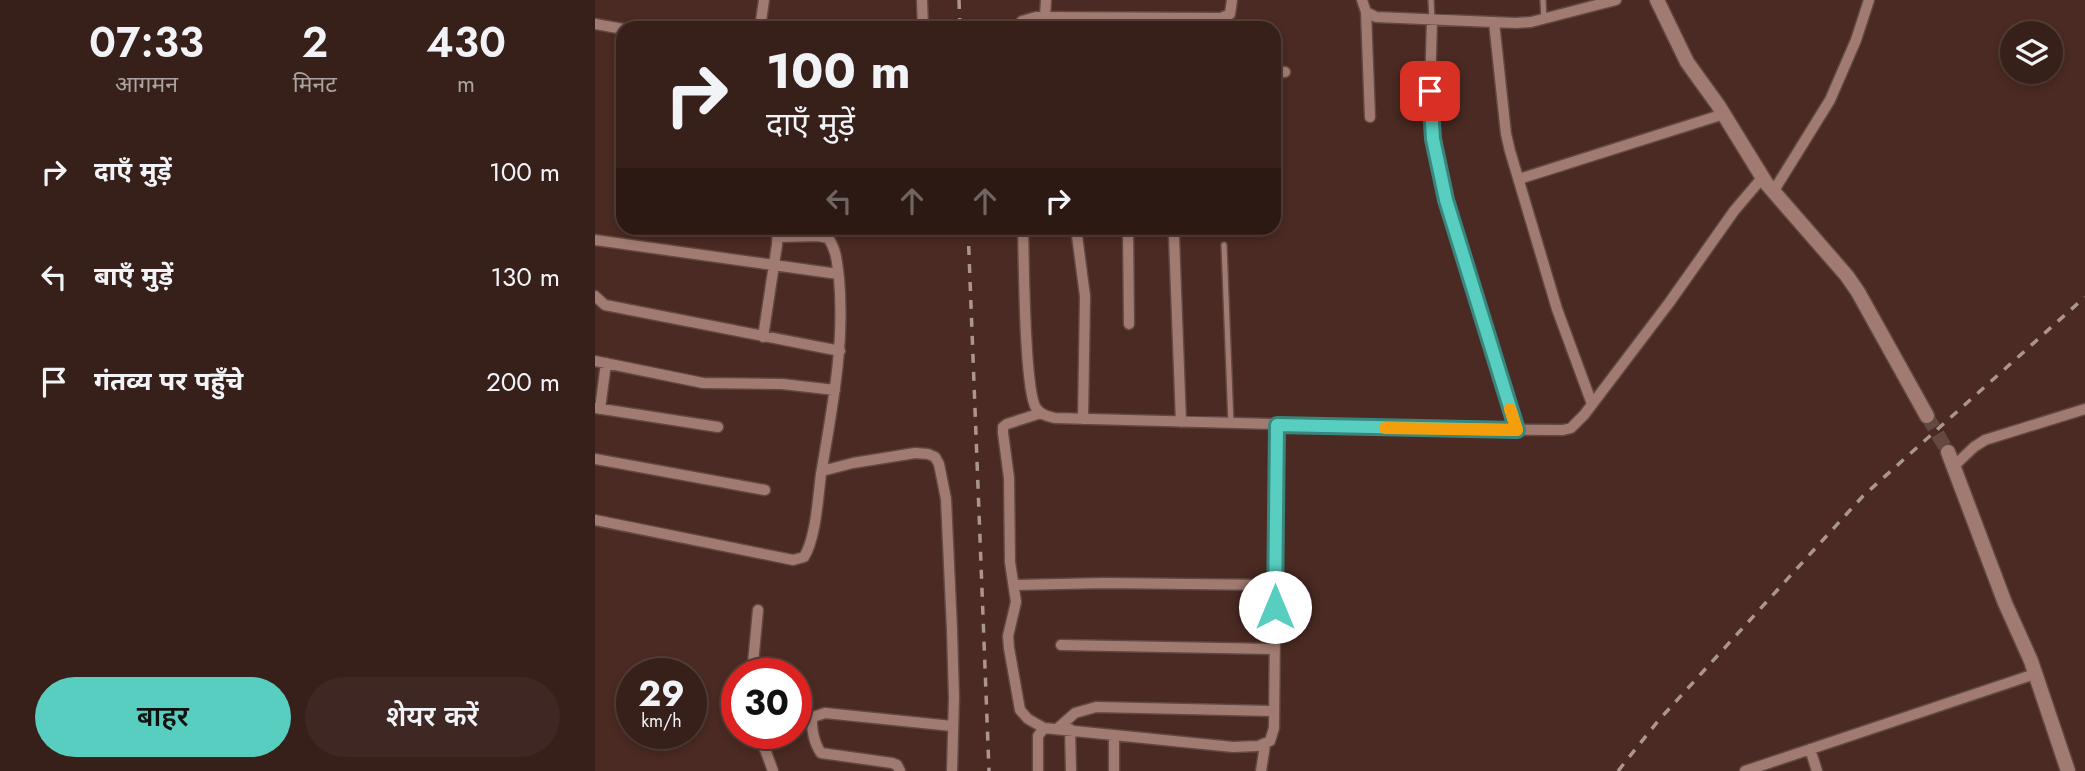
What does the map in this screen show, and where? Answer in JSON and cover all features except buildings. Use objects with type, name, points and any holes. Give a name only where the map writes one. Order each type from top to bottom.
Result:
[{"type":"street","points":[[761,21],[764,0]]},
{"type":"street","points":[[922,0],[923,21]]},
{"type":"street","points":[[1045,17],[1046,0]]},
{"type":"street","points":[[1021,21],[1045,17],[1221,18],[1230,14],[1233,0]]},
{"type":"street","points":[[1362,0],[1366,12],[1370,117]]},
{"type":"street","points":[[1366,12],[1376,16],[1531,22],[1616,0]]},
{"type":"street","points":[[1657,0],[1687,62],[1724,114],[1762,178],[1847,276],[1890,346],[1927,416]]},
{"type":"street","points":[[1773,191],[1831,100],[1869,0]]},
{"type":"street","points":[[1432,19],[1430,91],[1436,160],[1453,228],[1517,430]]},
{"type":"street","points":[[1494,22],[1506,134],[1557,309],[1593,404]]},
{"type":"street","points":[[596,28],[616,29]]},
{"type":"street","points":[[1518,179],[1724,114]]},
{"type":"street","points":[[1023,235],[1029,369],[1033,401],[1041,413],[1055,418],[1083,419],[1553,431],[1571,428],[1593,404],[1734,211],[1762,178]]},
{"type":"street","points":[[763,337],[778,235]]},
{"type":"street","points":[[595,520],[798,559],[804,557],[809,547],[835,390],[840,351],[841,306],[836,256],[828,238],[808,235]]},
{"type":"street","points":[[1077,235],[1085,296],[1083,419]]},
{"type":"street","points":[[1128,235],[1129,324]]},
{"type":"street","points":[[1174,237],[1181,422]]},
{"type":"street","points":[[596,242],[838,274]]},
{"type":"street","points":[[595,296],[605,305],[840,351]]},
{"type":"street","points":[[718,428],[598,408],[600,362],[703,383],[782,384],[835,390]]},
{"type":"street","points":[[1953,467],[1973,447],[1985,440],[2085,409]]},
{"type":"street","points":[[1041,413],[1003,427],[1009,478],[1010,562],[1016,608],[1008,636],[1020,710],[1028,719],[1044,727],[1233,747],[1265,745]]},
{"type":"street","points":[[1261,771],[1265,745],[1273,735],[1277,425]]},
{"type":"street","points":[[1948,452],[2035,674],[2068,771]]},
{"type":"street","points":[[822,471],[915,453],[935,457],[939,464],[946,499],[950,566],[954,698],[952,771]]},
{"type":"street","points":[[595,459],[765,490]]},
{"type":"street","points":[[1014,585],[1275,585]]},
{"type":"street","points":[[754,658],[758,610]]},
{"type":"street","points":[[1061,645],[1275,649]]},
{"type":"street","points":[[1745,771],[2035,674]]},
{"type":"street","points":[[1071,771],[1064,729],[1075,713],[1096,707],[1274,710]]},
{"type":"street","points":[[900,771],[897,765],[821,754],[811,722],[813,717],[825,713],[952,726]]},
{"type":"street","points":[[1038,771],[1038,736],[1044,727]]},
{"type":"street","points":[[1114,735],[1114,771]]},
{"type":"street","points":[[1810,748],[1817,771]]},
{"type":"street","points":[[765,749],[773,771]]},
{"type":"lane","points":[[1431,0],[1432,19]]},
{"type":"lane","points":[[1543,0],[1544,19]]},
{"type":"lane","points":[[1224,245],[1231,424]]},
{"type":"tunnel","points":[[1927,416],[1948,452]]},
{"type":"railway","points":[[959,0],[960,21]]},
{"type":"railway","points":[[968,235],[989,771]]},
{"type":"railway","points":[[1618,771],[1658,721],[1863,496],[2085,297]]},
{"type":"slow traffic","points":[[1385,428],[1517,430],[1510,409]]},
{"type":"route","points":[[1275,607],[1277,425],[1517,430],[1453,228],[1436,160],[1430,91]]}]
